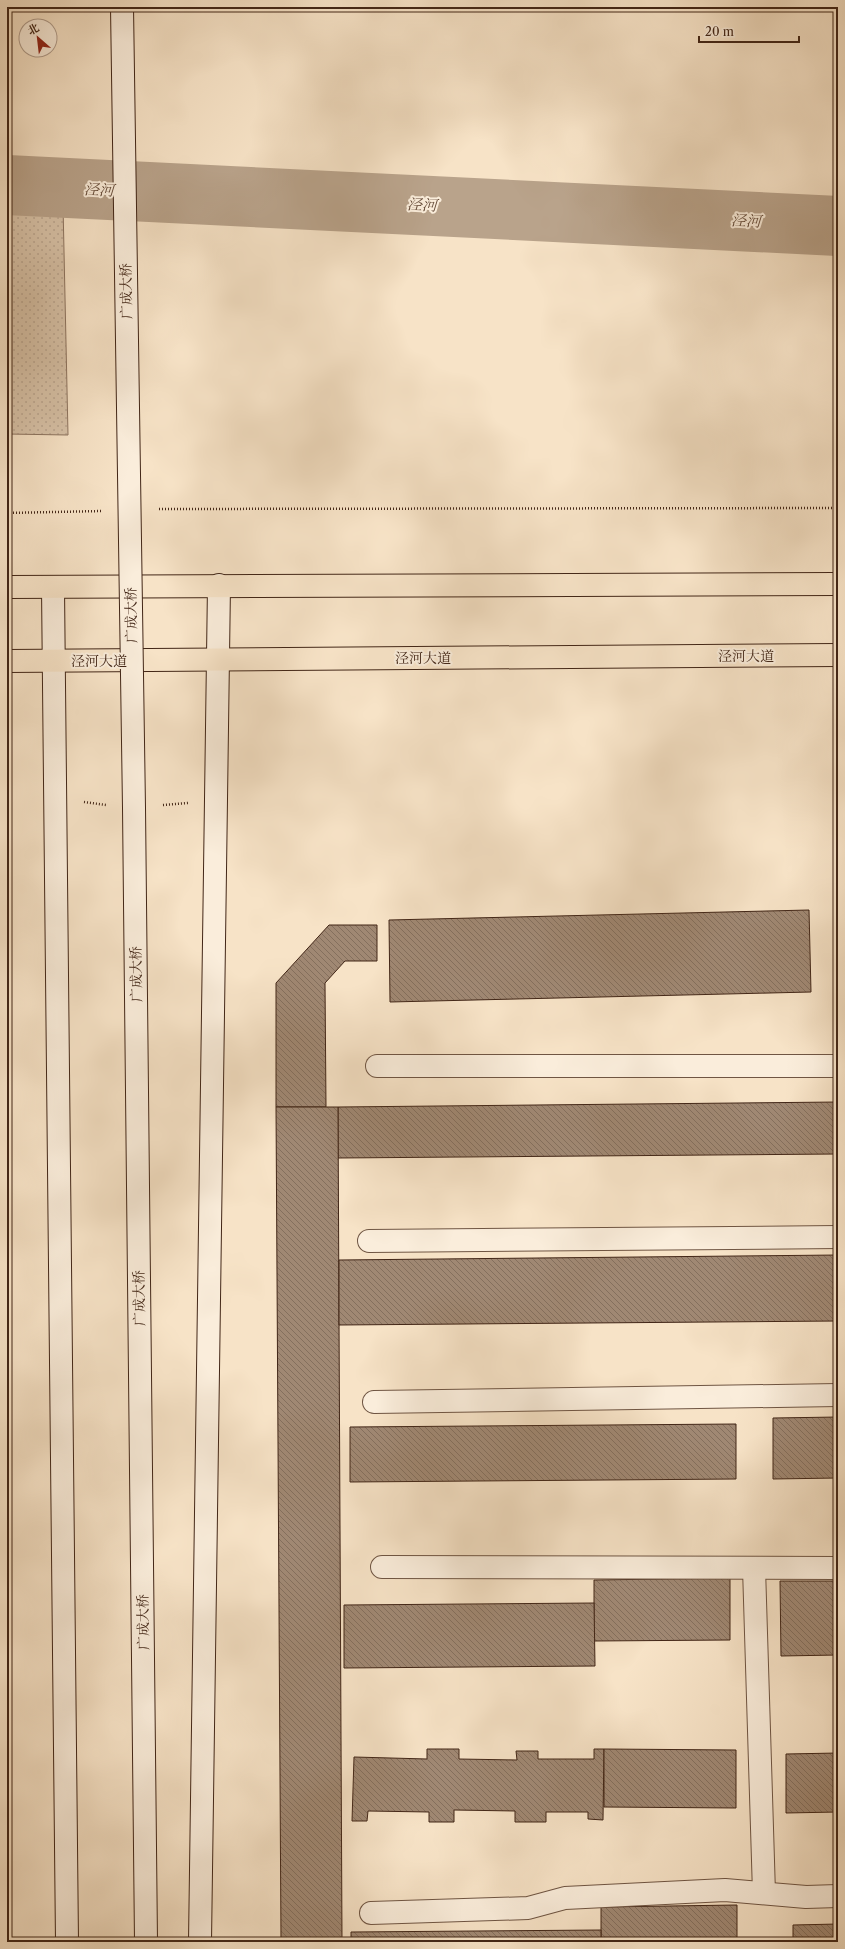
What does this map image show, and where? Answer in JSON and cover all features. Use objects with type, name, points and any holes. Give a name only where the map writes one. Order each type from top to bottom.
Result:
[{"type":"main road","name":"广成大桥","points":[[122,7],[134,808],[146,1942]]},
{"type":"main road","points":[[7,587],[838,584]]},
{"type":"main road","points":[[200,1942],[219,586]]},
{"type":"main road","points":[[53,588],[67,1942]]},
{"type":"main road","name":"泾河大道","points":[[7,662],[838,655]]},
{"type":"main road","points":[[377,1066],[838,1066]]},
{"type":"main road","points":[[369,1241],[838,1237]]},
{"type":"main road","points":[[374,1402],[838,1395]]},
{"type":"main road","points":[[382,1567],[838,1568]]},
{"type":"main road","points":[[754,1568],[764,1893]]},
{"type":"main road","points":[[371,1913],[528,1908],[565,1898],[725,1890],[806,1897],[838,1896]]},
{"type":"path","points":[[158,509],[838,508]]},
{"type":"path","points":[[7,513],[102,511]]},
{"type":"shaded area","points":[[7,204],[63,205],[68,435],[7,434]]},
{"type":"building","points":[[809,910],[811,992],[390,1002],[389,920]]},
{"type":"building","points":[[329,925],[377,925],[377,961],[345,961],[325,983],[326,1107],[276,1107],[276,983]]},
{"type":"building","points":[[838,1102],[838,1154],[338,1158],[338,1107]]},
{"type":"building","points":[[276,1107],[338,1107],[342,1942],[281,1942]]},
{"type":"building","points":[[838,1255],[838,1321],[339,1325],[339,1260]]},
{"type":"building","points":[[838,1417],[838,1478],[773,1479],[773,1418]]},
{"type":"building","points":[[736,1424],[736,1479],[350,1482],[350,1427]]},
{"type":"building","points":[[730,1578],[730,1640],[594,1641],[594,1580]]},
{"type":"building","points":[[780,1581],[838,1581],[838,1655],[781,1656]]},
{"type":"building","points":[[594,1603],[595,1666],[344,1668],[344,1605]]},
{"type":"building","points":[[427,1749],[459,1749],[459,1759],[517,1760],[516,1751],[538,1751],[538,1759],[594,1759],[594,1749],[604,1749],[603,1820],[588,1819],[588,1812],[546,1812],[546,1822],[515,1822],[515,1811],[454,1810],[454,1822],[429,1822],[429,1812],[368,1811],[367,1821],[352,1821],[354,1757],[427,1759]]},
{"type":"building","points":[[604,1749],[736,1750],[736,1808],[604,1807]]},
{"type":"building","points":[[838,1753],[838,1812],[786,1813],[786,1754]]},
{"type":"building","points":[[737,1905],[737,1942],[601,1942],[601,1907]]},
{"type":"building","points":[[838,1924],[838,1942],[793,1942],[793,1925]]},
{"type":"building","points":[[601,1930],[601,1942],[351,1942],[351,1932]]},
{"type":"waterway","name":"泾河","points":[[7,185],[838,226]]}]
